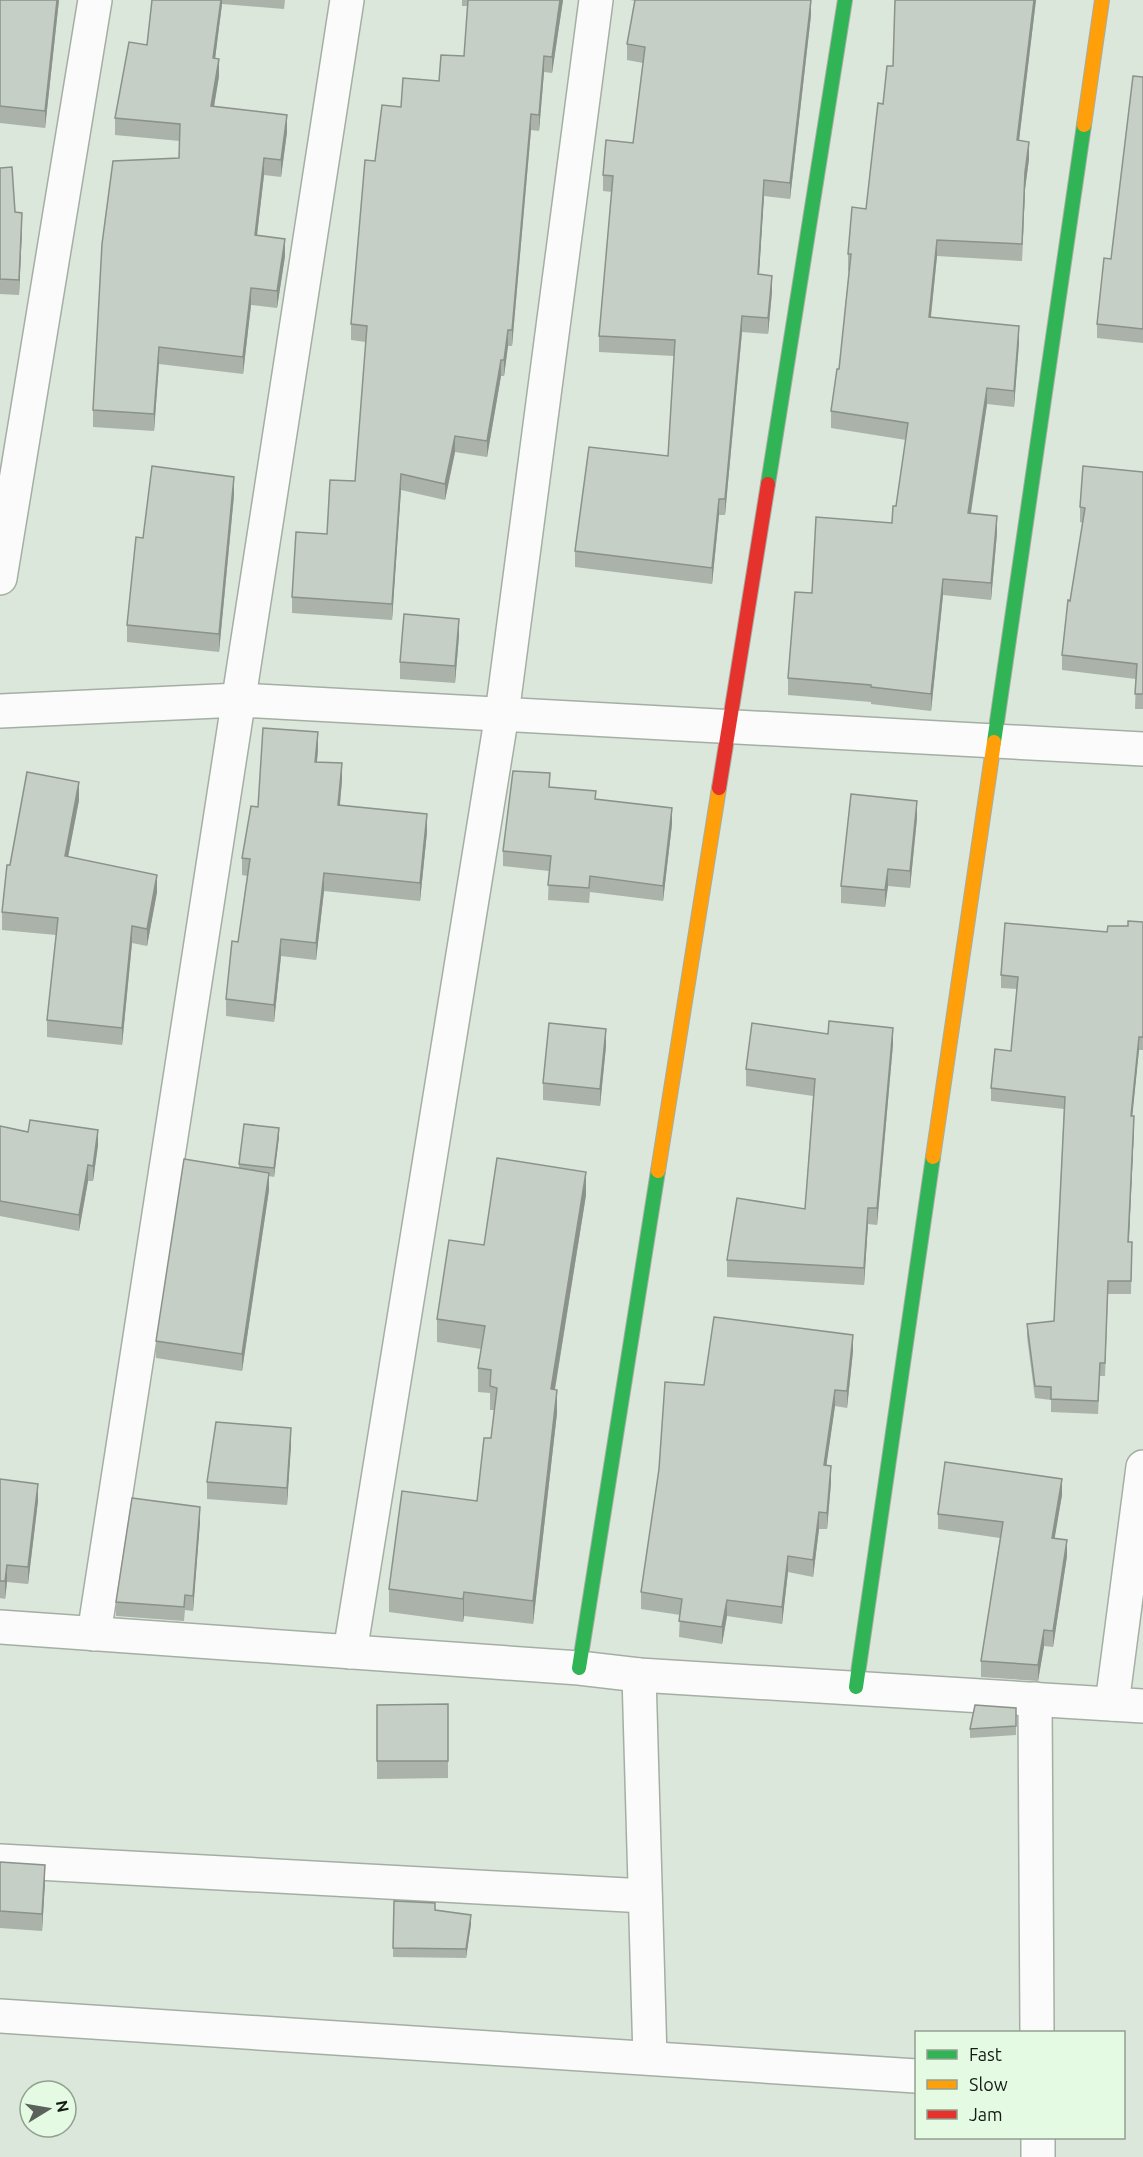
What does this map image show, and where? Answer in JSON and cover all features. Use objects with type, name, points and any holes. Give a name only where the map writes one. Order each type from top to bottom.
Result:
[{"type":"street","points":[[0,578],[95,0]]},
{"type":"street","points":[[94,1634],[347,0]]},
{"type":"street","points":[[350,1652],[502,714],[596,0]]},
{"type":"street","points":[[579,1668],[845,0]]},
{"type":"street","points":[[856,1687],[1102,0]]},
{"type":"street","points":[[0,711],[239,699],[1143,749]]},
{"type":"street","points":[[0,1627],[579,1668],[639,1675],[1127,1705],[1143,1467]]},
{"type":"street","points":[[639,1675],[650,2058]]},
{"type":"street","points":[[1035,1699],[1037,2031]]},
{"type":"street","points":[[0,1861],[645,1896]]},
{"type":"street","points":[[0,2016],[915,2076]]},
{"type":"street","points":[[1038,2139],[1038,2157]]},
{"type":"building","points":[[0,0],[57,0],[45,111],[0,106]]},
{"type":"building","points":[[152,0],[221,0],[213,58],[219,59],[211,106],[287,115],[281,160],[264,158],[255,235],[285,239],[277,291],[251,288],[243,357],[159,347],[154,414],[93,410],[102,244],[113,161],[179,158],[180,124],[115,118],[129,42],[147,45]]},
{"type":"building","points":[[468,0],[560,0],[552,57],[544,56],[539,115],[531,114],[512,330],[508,330],[504,360],[501,360],[487,441],[455,436],[445,484],[401,474],[392,604],[292,597],[296,532],[327,534],[330,480],[355,481],[367,326],[351,324],[365,160],[375,161],[382,105],[401,107],[403,78],[439,81],[441,55],[464,56]]},
{"type":"building","points":[[635,0],[811,0],[790,183],[764,180],[758,274],[772,276],[768,318],[742,316],[725,499],[719,499],[712,568],[575,551],[589,447],[668,456],[675,340],[599,336],[613,176],[603,175],[606,140],[633,143],[645,47],[627,44]]},
{"type":"building","points":[[895,0],[1034,0],[1017,140],[1029,142],[1025,172],[1022,244],[937,240],[929,317],[1019,326],[1014,391],[987,388],[968,513],[997,516],[991,583],[943,579],[931,694],[871,687],[871,685],[788,678],[795,592],[812,593],[816,517],[892,523],[893,506],[896,506],[908,423],[831,411],[837,369],[839,369],[851,254],[848,254],[852,207],[866,209],[878,103],[883,104],[887,66],[893,66]]},
{"type":"building","points":[[1133,76],[1143,77],[1143,329],[1097,324],[1104,258],[1111,259]]},
{"type":"building","points":[[12,167],[15,212],[22,213],[19,280],[0,279],[0,168]]},
{"type":"building","points":[[152,466],[234,477],[219,634],[127,625],[136,537],[143,538]]},
{"type":"building","points":[[1083,466],[1143,472],[1143,694],[1135,694],[1137,664],[1062,655],[1068,600],[1070,601],[1085,508],[1080,507]]},
{"type":"building","points":[[404,614],[459,619],[455,666],[400,662]]},
{"type":"building","points":[[263,728],[318,732],[315,762],[342,763],[338,805],[427,814],[420,883],[324,873],[316,943],[281,939],[274,1005],[226,999],[232,941],[238,942],[250,859],[242,858],[251,806],[258,807]]},
{"type":"building","points":[[513,771],[550,773],[549,787],[596,791],[595,799],[672,808],[663,886],[590,876],[589,888],[548,885],[551,856],[503,851]]},
{"type":"building","points":[[27,772],[79,782],[65,856],[157,875],[147,929],[132,926],[122,1028],[47,1020],[58,918],[2,912],[7,865],[10,865]]},
{"type":"building","points":[[851,794],[917,801],[910,871],[888,869],[885,890],[841,886]]},
{"type":"building","points":[[1128,921],[1143,922],[1143,1037],[1139,1037],[1131,1116],[1134,1116],[1128,1242],[1132,1242],[1131,1281],[1108,1281],[1105,1363],[1100,1363],[1098,1401],[1051,1399],[1051,1387],[1035,1386],[1027,1324],[1054,1321],[1065,1097],[991,1088],[995,1049],[1011,1051],[1018,977],[1001,975],[1005,923],[1107,932],[1108,926],[1128,926]]},
{"type":"building","points":[[829,1021],[893,1028],[877,1208],[868,1208],[864,1268],[727,1260],[737,1198],[805,1209],[815,1079],[746,1069],[752,1023],[828,1034]]},
{"type":"building","points":[[549,1023],[606,1029],[600,1089],[543,1083]]},
{"type":"building","points":[[30,1120],[98,1130],[93,1166],[88,1165],[79,1215],[0,1201],[0,1126],[28,1132]]},
{"type":"building","points":[[244,1124],[279,1128],[274,1168],[239,1164]]},
{"type":"building","points":[[497,1158],[586,1172],[551,1389],[557,1390],[533,1601],[464,1592],[463,1599],[389,1589],[402,1491],[477,1501],[484,1438],[491,1438],[497,1388],[490,1386],[491,1370],[478,1368],[485,1326],[437,1319],[449,1240],[484,1245]]},
{"type":"building","points":[[184,1159],[269,1173],[242,1354],[156,1341]]},
{"type":"building","points":[[714,1317],[853,1335],[847,1391],[835,1390],[824,1465],[831,1466],[827,1513],[819,1512],[813,1560],[788,1556],[782,1607],[727,1600],[722,1627],[679,1621],[682,1599],[641,1592],[659,1469],[665,1382],[704,1385]]},
{"type":"building","points":[[216,1422],[291,1428],[287,1488],[207,1482]]},
{"type":"building","points":[[945,1462],[1062,1479],[1052,1538],[1067,1540],[1053,1631],[1044,1630],[1038,1665],[981,1661],[1003,1522],[938,1514]]},
{"type":"building","points":[[0,1479],[38,1484],[28,1567],[7,1565],[5,1581],[0,1581]]},
{"type":"building","points":[[132,1498],[200,1507],[193,1596],[185,1595],[184,1607],[116,1602]]},
{"type":"building","points":[[448,1704],[448,1761],[377,1761],[377,1705]]},
{"type":"building","points":[[975,1705],[1016,1708],[1016,1726],[970,1729]]},
{"type":"building","points":[[0,1862],[45,1865],[42,1914],[0,1911]]},
{"type":"building","points":[[394,1901],[435,1903],[435,1910],[471,1915],[466,1949],[393,1948]]},
{"type":"traffic: fast","points":[[768,484],[845,0]]},
{"type":"traffic: fast","points":[[994,742],[1084,125]]},
{"type":"traffic: fast","points":[[856,1687],[933,1157]]},
{"type":"traffic: fast","points":[[579,1668],[658,1171]]},
{"type":"traffic: slow","points":[[1084,125],[1102,0]]},
{"type":"traffic: slow","points":[[933,1157],[994,742]]},
{"type":"traffic: slow","points":[[658,1171],[719,788]]},
{"type":"traffic: jam","points":[[719,788],[768,484]]}]
